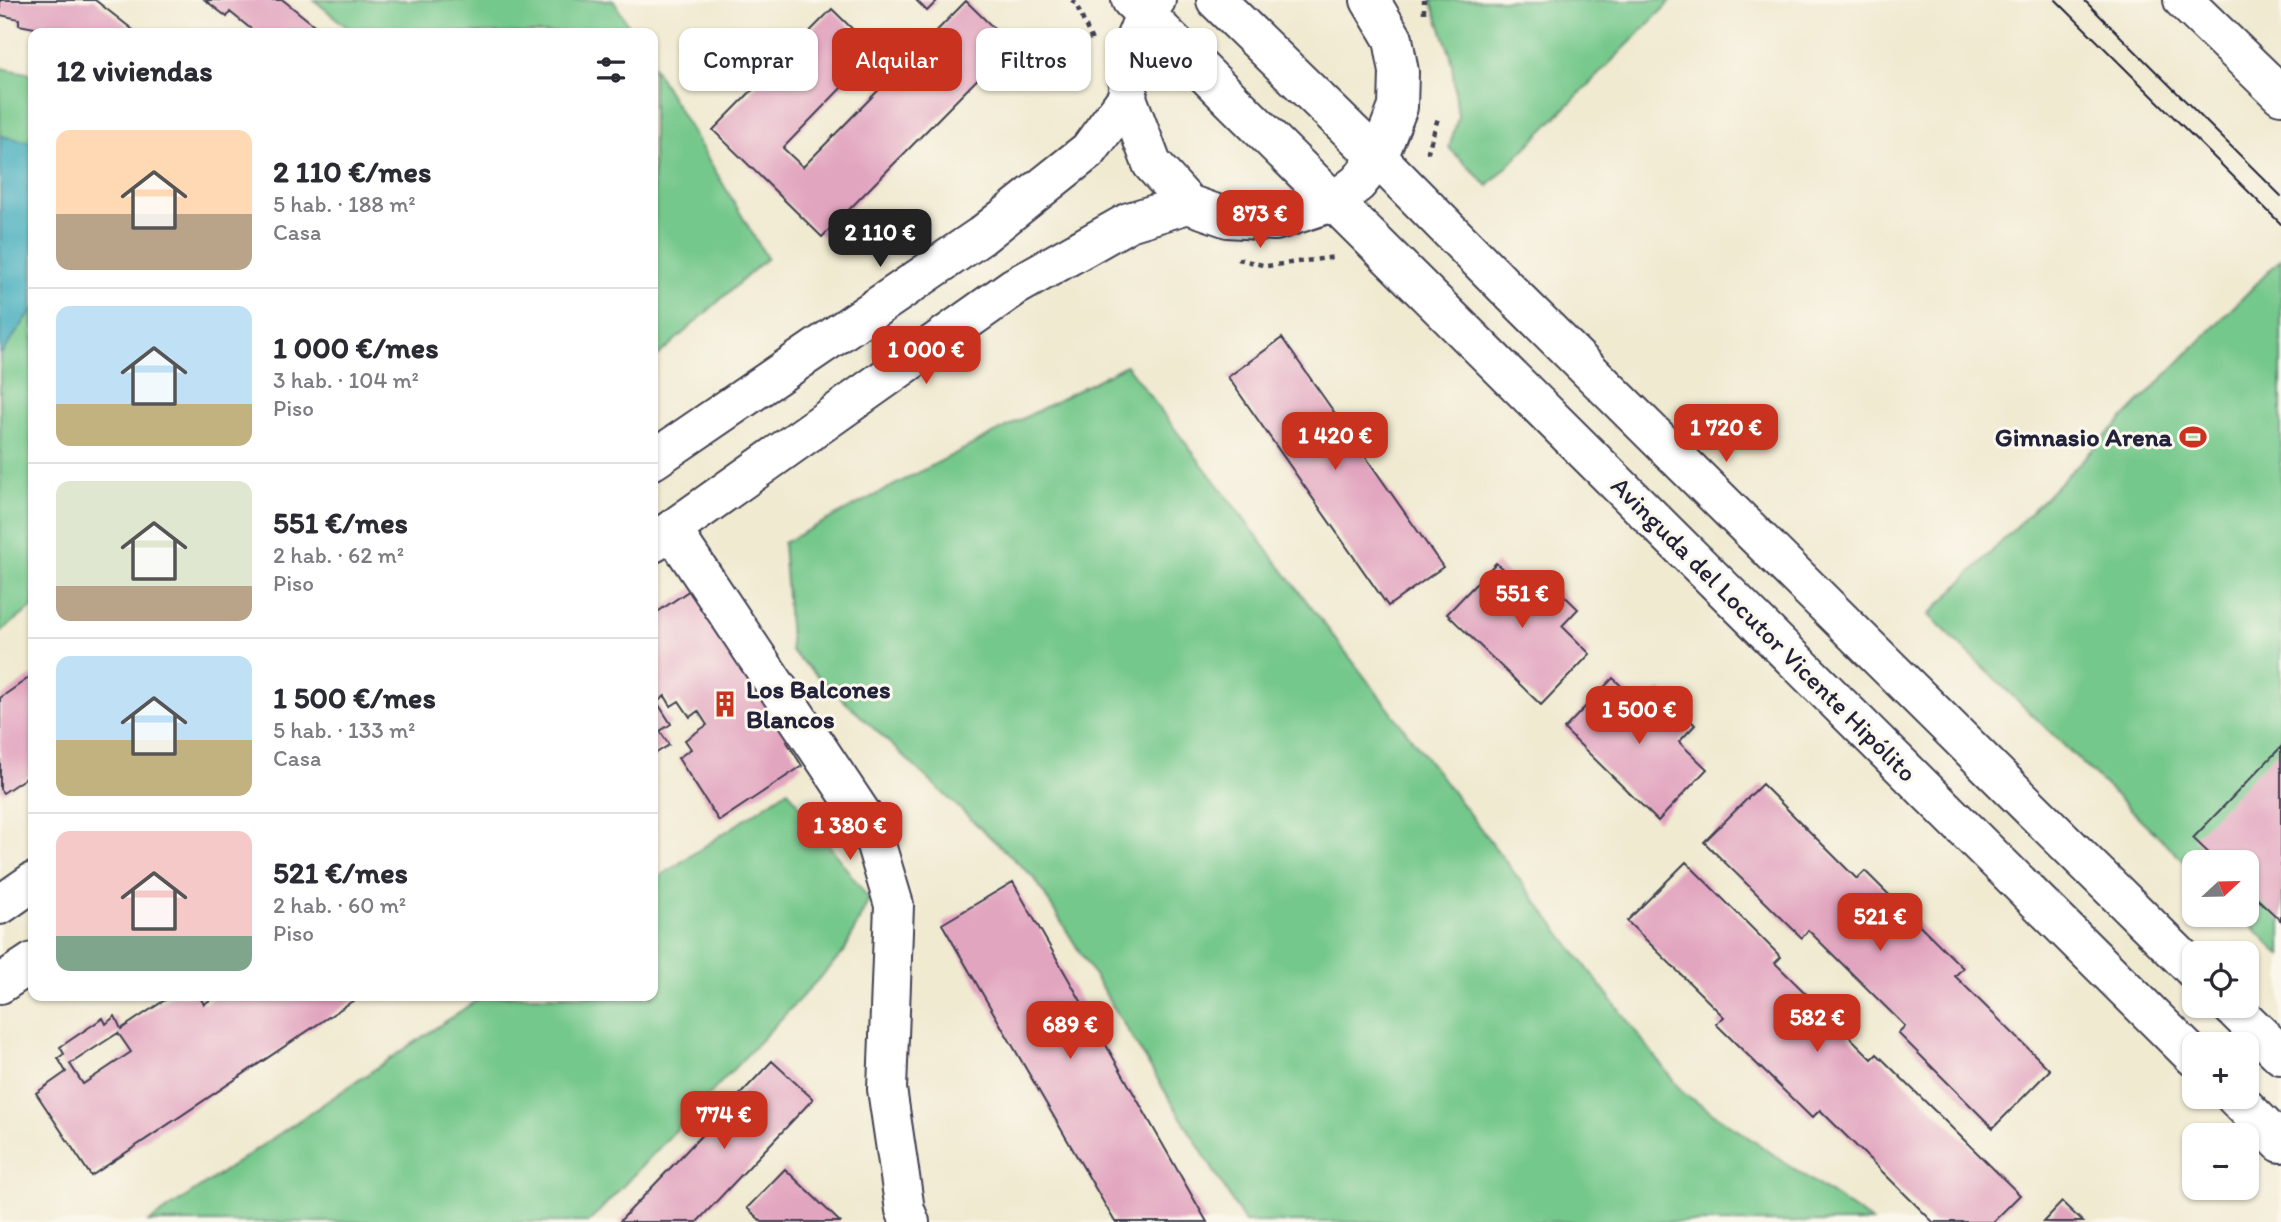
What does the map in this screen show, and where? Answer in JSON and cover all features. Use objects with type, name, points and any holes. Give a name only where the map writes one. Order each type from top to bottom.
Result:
[{"type":"main road","points":[[1216,0],[2182,958]]},
{"type":"main road","name":"Avinguda del Locutor Vicente Hipólito","points":[[1144,5],[1133,44],[1127,98],[1152,164],[1188,204],[1228,218],[1275,220],[1333,202],[1358,183],[1378,158],[1398,107],[1399,72],[1393,39],[1370,0]]},
{"type":"main road","points":[[2183,0],[2281,95]]},
{"type":"main road","name":"Avinguda del Locutor Vicente Hipólito","points":[[1144,5],[1333,202],[2182,1045]]},
{"type":"main road","points":[[658,457],[981,236],[1089,150],[1127,98]]},
{"type":"main road","points":[[910,1222],[905,1210],[887,1088],[894,905],[871,828],[662,537],[1014,287],[1129,222],[1188,204]]},
{"type":"main road","points":[[0,905],[28,885]]},
{"type":"main road","points":[[0,984],[28,965]]},
{"type":"main road","points":[[2243,1018],[2281,1055]]},
{"type":"main road","points":[[2247,1109],[2281,1143]]},
{"type":"path","points":[[1072,0],[1093,42],[1094,56]]},
{"type":"path","points":[[1424,0],[1424,14]]},
{"type":"path","points":[[1435,162],[1428,151],[1438,117]]},
{"type":"path","points":[[1226,257],[1267,266],[1335,256],[1345,265]]},
{"type":"green space","points":[[314,0],[613,0],[630,28],[348,28]]},
{"type":"green space","points":[[1431,0],[1672,0],[1488,186],[1449,148],[1458,117],[1451,56]]},
{"type":"green space","points":[[0,68],[28,73],[28,611],[0,632]]},
{"type":"green space","points":[[658,74],[767,258],[658,356]]},
{"type":"green space","name":"Gimnasio Arena","points":[[2281,259],[2281,955],[2253,928],[2259,928],[2259,850],[2182,850],[2182,859],[1929,615]]},
{"type":"green space","points":[[1126,365],[1682,1092],[1872,1222],[1245,1222],[1035,879],[791,651],[783,543]]},
{"type":"green space","points":[[788,790],[869,899],[844,952],[589,1222],[149,1222],[476,1001],[658,1001],[658,878]]},
{"type":"water","points":[[0,136],[28,141],[28,316],[0,356]]},
{"type":"building","points":[[0,0],[95,0],[131,28],[34,28],[19,25],[19,19],[0,15]]},
{"type":"building","points":[[205,0],[283,0],[318,28],[250,28],[230,12],[227,17]]},
{"type":"building","points":[[916,0],[938,0],[927,11]]},
{"type":"building","points":[[966,1],[994,28],[976,28],[976,81],[822,237],[713,130],[751,91],[818,91],[818,28],[813,28],[832,9],[851,28],[832,28],[832,91],[838,91],[783,148],[803,167],[878,91],[962,91],[962,28],[939,28]]},
{"type":"building","points":[[1282,338],[1443,567],[1388,606],[1228,377]]},
{"type":"building","points":[[1496,563],[1526,591],[1542,574],[1578,609],[1562,626],[1590,654],[1541,705],[1447,614]]},
{"type":"building","name":"Los Balcones Blancos","points":[[693,588],[793,739],[787,742],[802,766],[719,821],[678,758],[691,749],[685,740],[707,725],[698,711],[690,717],[679,701],[671,706],[665,696],[658,701],[658,612]]},
{"type":"building","points":[[28,678],[28,776],[3,793],[0,789],[0,698]]},
{"type":"building","points":[[1613,678],[1643,707],[1660,690],[1695,725],[1679,742],[1707,769],[1658,821],[1564,729]]},
{"type":"building","name":"Los Balcones Blancos","points":[[658,704],[671,724],[660,731],[669,745],[658,752]]},
{"type":"building","points":[[2281,747],[2281,921],[2259,900],[2259,850],[2205,850],[2193,838]]},
{"type":"building","points":[[1762,784],[1857,879],[1865,871],[1963,968],[1955,976],[2050,1070],[1993,1128],[1898,1033],[1905,1026],[1808,930],[1802,938],[1704,842]]},
{"type":"building","points":[[1686,862],[1781,957],[1775,963],[1872,1059],[1877,1054],[2020,1195],[1993,1222],[1933,1222],[1820,1110],[1812,1118],[1716,1024],[1724,1017],[1627,921]]},
{"type":"building","points":[[1013,882],[1207,1222],[1115,1222],[942,924]]},
{"type":"building","points":[[163,1001],[202,1001],[204,1004],[208,1001],[353,1001],[91,1176],[36,1093],[66,1072],[58,1058],[64,1054],[60,1047],[103,1018],[106,1024],[115,1016],[121,1029]],"holes":[[[118,1033],[131,1052],[83,1084],[70,1064]]]},
{"type":"building","points":[[772,1061],[813,1099],[697,1222],[619,1222]]},
{"type":"building","points":[[785,1169],[840,1222],[762,1222],[747,1208]]},
{"type":"building","points":[[2062,1202],[2083,1222],[2043,1222]]},
{"type":"tram line","points":[[2056,0],[2281,224]]},
{"type":"tram line","points":[[2084,0],[2281,196]]},
{"type":"place","name":"Gimnasio Arena","points":[[2193,437]]},
{"type":"place","name":"Los Balcones Blancos","points":[[725,704]]}]
